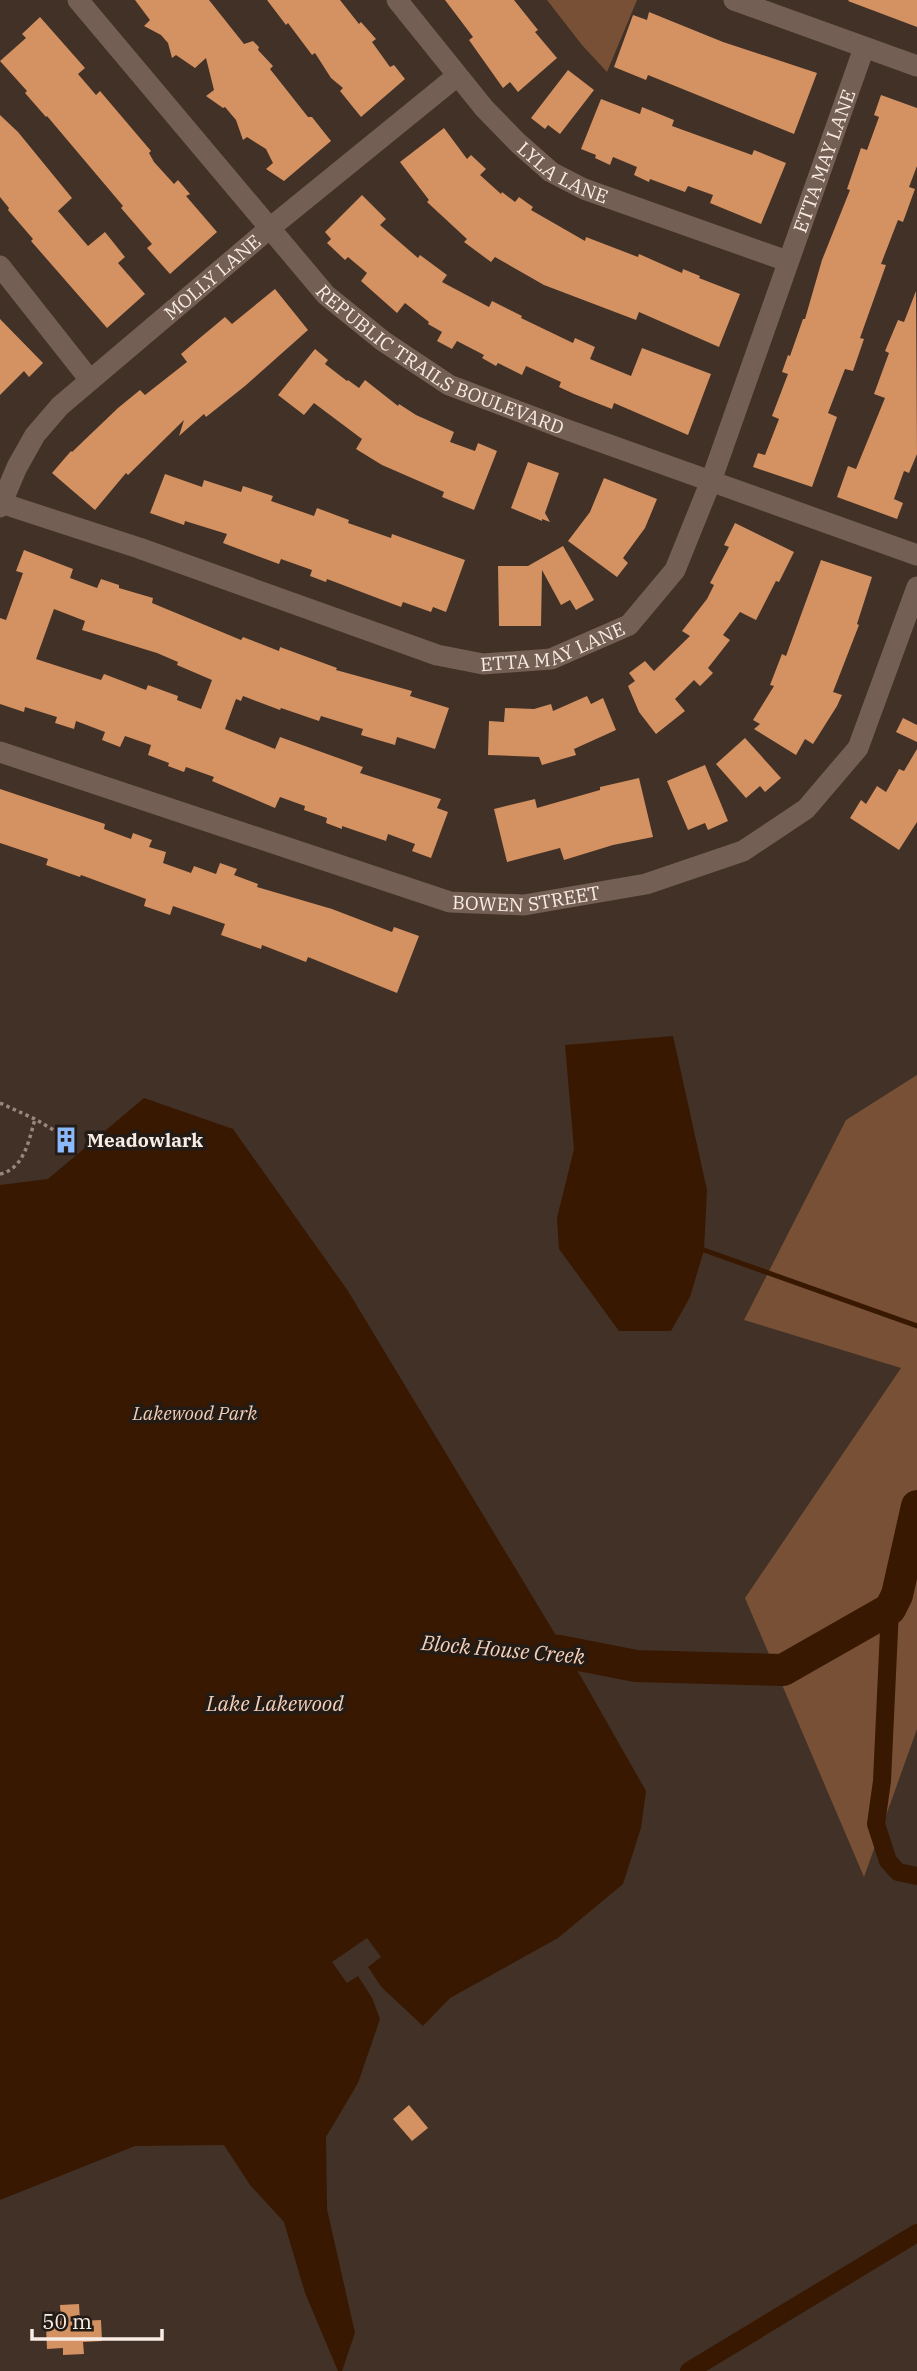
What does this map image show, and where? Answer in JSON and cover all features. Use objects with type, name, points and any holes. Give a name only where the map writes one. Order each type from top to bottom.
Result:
[{"type":"street","name":"REPUBLIC TRAILS BOULEVARD","points":[[78,0],[326,295],[383,341],[449,384],[917,555]]},
{"type":"street","name":"LYLA LANE","points":[[397,0],[457,76],[518,143],[551,172],[584,189],[787,261]]},
{"type":"street","points":[[734,0],[917,66]]},
{"type":"street","name":"ETTA MAY LANE","points":[[1,505],[139,548],[437,655],[482,664],[551,659],[629,625],[675,570],[710,481],[864,48]]},
{"type":"street","name":"MOLLY LANE","points":[[1,505],[17,467],[35,435],[60,405],[270,228],[457,76]]},
{"type":"street","points":[[0,266],[90,380]]},
{"type":"street","name":"BOWEN STREET","points":[[0,752],[450,902],[524,905],[646,884],[743,851],[806,809],[858,748],[917,587]]},
{"type":"path","points":[[0,1102],[62,1135]]},
{"type":"path","points":[[0,1174],[9,1172],[22,1158],[35,1119]]},
{"type":"shaded area","points":[[547,0],[637,0],[607,72],[582,45]]},
{"type":"shaded area","points":[[917,1075],[917,1729],[864,1877],[745,1598],[901,1368],[744,1320],[846,1120]]},
{"type":"water","points":[[673,1036],[707,1190],[704,1250],[690,1297],[671,1331],[619,1331],[559,1249],[557,1218],[574,1149],[565,1045]]},
{"type":"water","name":"Lake Lakewood","points":[[144,1098],[233,1129],[348,1291],[584,1682],[646,1791],[641,1828],[623,1884],[558,1938],[450,1998],[423,2026],[361,1968],[380,2019],[358,2083],[326,2137],[327,2209],[355,2333],[342,2371],[338,2371],[305,2293],[284,2222],[250,2185],[224,2145],[135,2146],[0,2200],[0,1185],[48,1179]]},
{"type":"pier","points":[[367,1938],[381,1957],[368,1967],[388,1997],[368,1979],[378,2007],[358,1976],[347,1983],[332,1962]]},
{"type":"building","points":[[135,0],[209,0],[244,44],[253,41],[259,47],[258,50],[273,66],[270,69],[331,141],[284,181],[266,169],[273,163],[266,149],[247,137],[243,140],[236,120],[225,107],[206,96],[214,90],[206,58],[195,68],[176,55],[172,58],[168,43],[161,35],[144,26],[150,20]]},
{"type":"building","points":[[267,0],[340,0],[359,24],[361,22],[376,39],[372,42],[390,67],[394,65],[405,79],[361,117],[340,91],[343,88],[331,78],[315,53],[312,55]]},
{"type":"building","points":[[445,0],[514,0],[538,30],[535,32],[557,58],[518,92],[510,82],[503,88],[469,40],[473,37]]},
{"type":"building","points":[[917,0],[917,27],[848,1]]},
{"type":"building","points":[[649,12],[723,42],[817,73],[794,134],[648,75],[646,80],[614,67],[633,15],[647,20]]},
{"type":"building","points":[[40,17],[85,68],[78,74],[96,95],[100,91],[151,151],[149,153],[154,162],[174,184],[178,180],[190,194],[186,196],[217,232],[170,274],[147,248],[152,244],[121,208],[123,206],[0,61],[26,38],[22,34]]},
{"type":"building","points":[[568,70],[594,90],[560,134],[548,125],[545,129],[531,118]]},
{"type":"building","points":[[881,95],[917,108],[917,166],[909,187],[915,189],[903,222],[898,220],[881,264],[886,265],[860,338],[864,339],[853,371],[845,369],[828,413],[837,417],[812,487],[753,467],[758,453],[765,455],[779,419],[772,416],[788,374],[782,372],[805,319],[822,260],[850,190],[847,189],[861,148],[867,150],[879,117],[874,115]]},
{"type":"building","points":[[601,99],[640,114],[642,107],[674,120],[672,126],[752,155],[754,150],[786,163],[761,224],[710,203],[713,195],[688,186],[685,192],[650,179],[649,182],[634,175],[637,167],[613,157],[610,165],[581,149]]},
{"type":"building","points":[[0,115],[18,132],[72,198],[58,211],[88,246],[105,232],[125,257],[118,263],[145,294],[107,328],[31,241],[33,239],[0,197]]},
{"type":"building","points":[[444,128],[467,159],[471,155],[486,169],[480,175],[501,194],[502,192],[515,202],[519,197],[533,207],[531,210],[585,241],[586,237],[638,257],[639,254],[682,273],[683,269],[740,294],[719,347],[639,312],[636,320],[544,285],[495,257],[491,262],[464,242],[467,239],[427,202],[429,200],[400,162]]},
{"type":"building","points":[[362,195],[386,219],[380,225],[418,258],[420,255],[447,275],[442,282],[489,307],[492,301],[573,343],[575,338],[595,347],[590,359],[631,376],[642,348],[711,374],[688,435],[614,403],[612,409],[574,394],[559,387],[561,382],[526,366],[522,375],[498,363],[496,366],[482,358],[484,355],[457,341],[452,349],[437,341],[442,332],[428,324],[429,322],[405,303],[397,313],[361,281],[367,273],[348,257],[345,260],[327,243],[331,239],[325,232]]},
{"type":"building","points":[[275,289],[308,330],[245,386],[206,417],[204,414],[179,436],[184,420],[128,475],[126,473],[95,510],[52,473],[71,451],[118,408],[140,390],[145,395],[187,362],[181,354],[225,317],[232,324]]},
{"type":"building","points":[[916,291],[917,454],[909,473],[904,471],[894,499],[903,503],[897,519],[837,497],[848,466],[856,469],[885,398],[874,394],[889,353],[885,351],[898,320],[904,322]]},
{"type":"building","points":[[0,319],[43,363],[29,377],[24,371],[0,395]]},
{"type":"building","points":[[315,349],[328,360],[325,364],[347,381],[359,388],[365,380],[398,406],[399,404],[454,432],[450,442],[475,451],[478,443],[497,451],[474,510],[442,497],[444,492],[382,465],[356,449],[362,439],[314,403],[304,415],[278,395]]},
{"type":"building","points":[[528,462],[559,473],[545,513],[550,522],[511,508]]},
{"type":"building","points":[[165,474],[202,487],[204,480],[241,492],[243,486],[273,496],[271,501],[314,516],[317,508],[349,520],[348,523],[391,538],[392,534],[465,560],[446,612],[433,607],[431,612],[403,602],[401,607],[327,579],[326,582],[310,576],[312,570],[281,559],[279,564],[223,543],[227,534],[185,521],[184,525],[150,513]]},
{"type":"building","points":[[604,478],[657,499],[645,528],[623,558],[628,563],[617,577],[568,541],[590,512]]},
{"type":"building","points":[[735,523],[794,552],[756,620],[740,612],[723,635],[730,640],[708,668],[713,673],[700,686],[694,680],[675,699],[685,711],[656,734],[639,712],[628,686],[635,681],[629,673],[645,661],[654,671],[690,636],[682,631],[707,599],[714,585],[710,583],[729,547],[724,545]]},
{"type":"building","points":[[563,546],[594,600],[576,610],[570,600],[561,605],[542,570],[541,626],[499,626],[498,566],[528,566]]},
{"type":"building","points":[[24,550],[73,569],[70,578],[97,588],[101,579],[119,585],[119,588],[153,598],[152,603],[241,640],[243,637],[279,651],[280,647],[337,668],[336,670],[412,691],[410,696],[449,708],[435,749],[397,737],[395,745],[361,735],[363,729],[321,716],[319,721],[243,696],[241,701],[236,699],[225,729],[275,749],[280,737],[363,767],[360,773],[441,799],[437,808],[448,812],[431,858],[412,851],[415,844],[388,834],[386,841],[342,826],[342,829],[326,823],[327,818],[304,810],[305,806],[280,797],[275,808],[212,781],[214,777],[186,767],[184,772],[168,766],[169,763],[148,755],[151,745],[125,736],[120,747],[102,740],[105,732],[76,721],[74,729],[55,723],[57,717],[25,707],[24,712],[0,704],[0,618],[6,620],[23,573],[16,571]],"holes":[[[54,609],[85,621],[82,630],[157,653],[212,680],[201,709],[177,700],[178,696],[148,685],[146,690],[104,674],[101,680],[36,659]]]},
{"type":"building","points":[[821,560],[872,577],[857,624],[859,625],[833,692],[842,695],[813,744],[805,739],[796,755],[754,729],[760,724],[753,720],[774,686],[770,685],[782,654],[786,656]]},
{"type":"building","points":[[587,696],[591,704],[603,698],[616,730],[574,749],[576,755],[542,765],[539,757],[488,755],[489,721],[504,722],[505,708],[534,709],[551,704],[553,711]]},
{"type":"building","points":[[903,718],[917,725],[917,742],[896,732]]},
{"type":"building","points":[[745,738],[781,778],[765,792],[760,786],[746,798],[716,764]]},
{"type":"building","points":[[917,749],[917,822],[899,850],[850,818],[861,800],[866,804],[877,786],[886,792],[899,769],[904,771]]},
{"type":"building","points":[[705,765],[728,821],[708,830],[705,823],[688,830],[667,781]]},
{"type":"building","points":[[639,778],[653,837],[613,845],[564,860],[560,848],[507,862],[494,809],[535,799],[537,808],[600,790],[600,787]]},
{"type":"building","points":[[0,789],[105,824],[104,829],[131,839],[133,833],[152,840],[149,847],[166,852],[163,863],[191,873],[194,866],[216,874],[220,863],[237,869],[234,875],[258,884],[257,887],[332,909],[392,932],[394,927],[419,936],[397,993],[308,957],[306,962],[262,945],[261,949],[221,935],[225,924],[173,906],[170,915],[144,906],[146,899],[46,865],[48,859],[0,843]]},
{"type":"building","points":[[409,2105],[428,2128],[412,2141],[393,2119]]},
{"type":"building","points":[[79,2304],[80,2321],[101,2320],[102,2341],[83,2342],[84,2354],[63,2355],[63,2348],[47,2349],[46,2326],[56,2325],[56,2321],[61,2321],[60,2305]]},
{"type":"waterway","points":[[704,1250],[917,1326]]},
{"type":"waterway","name":"Block House Creek","points":[[522,1648],[559,1651],[636,1666],[783,1670],[890,1609],[897,1595],[917,1506]]},
{"type":"waterway","points":[[890,1609],[882,1781],[876,1824],[888,1861],[898,1872],[917,1876]]},
{"type":"waterway","points":[[689,2371],[917,2233]]},
{"type":"place","name":"Meadowlark","points":[[66,1140]]},
{"type":"park label","name":"Lakewood Park","points":[[195,1413]]}]
